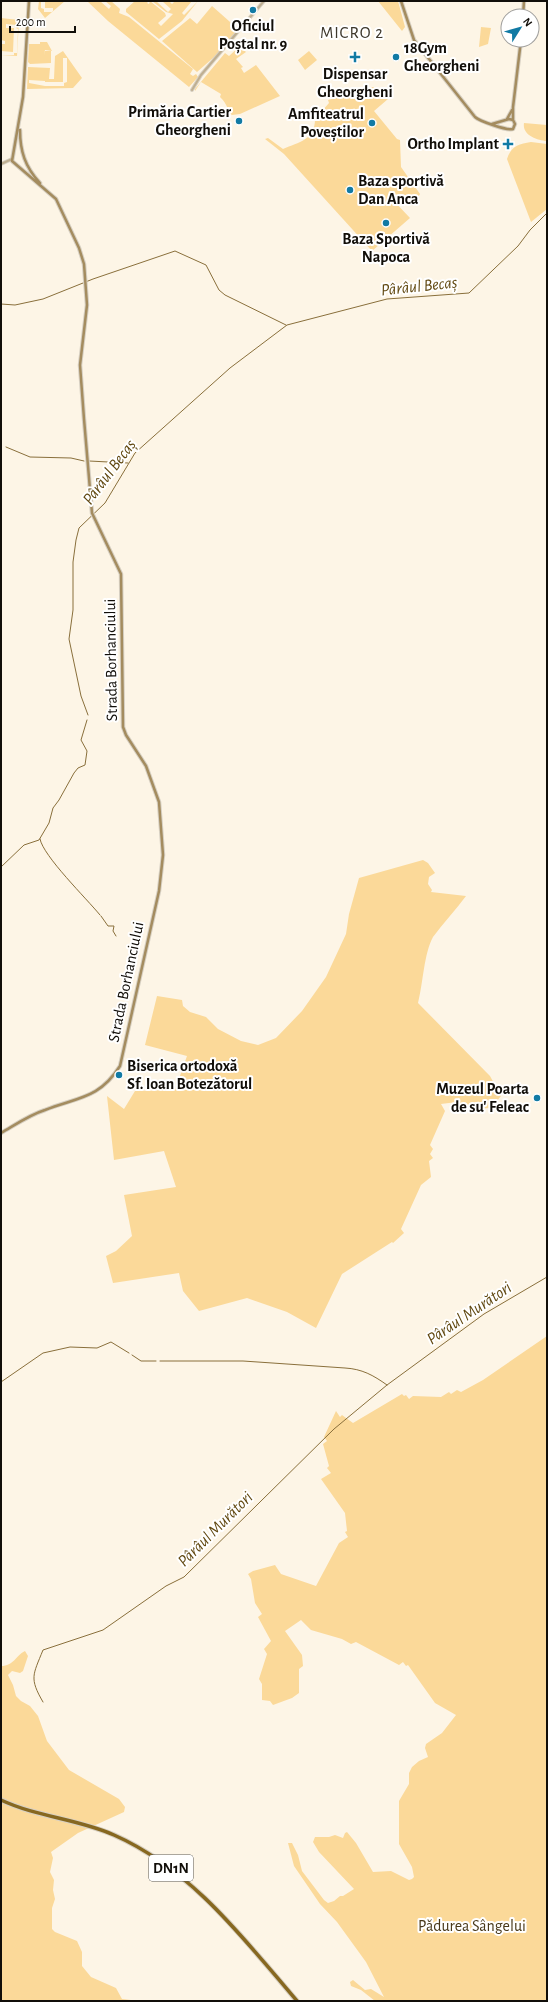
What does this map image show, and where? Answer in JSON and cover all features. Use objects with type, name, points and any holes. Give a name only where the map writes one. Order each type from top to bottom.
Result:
[{"type":"highway","name":"DN1N","points":[[1,1800],[26,1809],[102,1830],[128,1842],[163,1863],[191,1884],[214,1906],[297,2001]]},
{"type":"main road","points":[[29,1],[20,125],[20,147],[24,160],[33,175],[47,190]]},
{"type":"main road","points":[[401,1],[411,34],[420,48],[475,117],[481,122],[510,130],[514,128],[513,108],[520,48]]},
{"type":"main road","points":[[505,128],[504,124],[513,108]]},
{"type":"main road","points":[[492,124],[513,120]]},
{"type":"main road","points":[[12,159],[20,125]]},
{"type":"main road","name":"Strada Borhanciului","points":[[1,1133],[31,1116],[98,1091],[120,1066],[163,865],[162,820],[159,802],[148,770],[126,735],[123,727],[121,572],[92,513],[80,365],[87,309],[84,264],[79,248],[59,203],[47,190],[14,163],[12,159]]},
{"type":"street","points":[[192,90],[202,75],[264,1]]},
{"type":"street","points":[[1,164],[12,159]]},
{"type":"green space","points":[[39,1],[41,1],[41,8],[44,9],[44,12],[52,12],[45,18],[38,9]]},
{"type":"green space","points":[[45,1],[65,1],[53,11],[53,8],[45,8]]},
{"type":"green space","points":[[87,1],[100,1],[109,9],[111,6],[105,1],[111,1],[120,9],[119,13],[129,17],[193,69],[190,74],[193,76],[196,74],[198,77],[189,87],[108,21]]},
{"type":"green space","points":[[135,1],[149,1],[147,3],[149,4],[150,1],[165,13],[166,16],[158,23],[161,26],[173,14],[166,12],[152,1],[156,1],[168,12],[171,9],[162,1],[169,1],[172,4],[175,1],[192,1],[182,13],[184,15],[198,1],[182,21],[159,39],[126,12],[126,9]]},
{"type":"green space","points":[[378,1],[398,1],[405,27],[402,31]]},
{"type":"green space","points":[[212,6],[238,29],[221,51],[197,72],[162,41],[190,18],[197,24]]},
{"type":"green space","points":[[1,18],[19,20],[17,56],[1,55],[14,55],[14,53],[17,53],[18,29],[16,28],[16,25],[6,24],[6,28],[14,28],[13,52],[1,51],[1,44],[5,44],[5,41],[1,40]]},
{"type":"green space","points":[[481,27],[491,28],[488,44],[479,47]]},
{"type":"green space","points":[[40,42],[47,42],[52,51],[45,50],[44,55],[45,51],[51,51],[51,63],[30,64],[28,62],[29,44],[40,44]]},
{"type":"green space","points":[[240,46],[246,52],[236,59],[243,67],[241,68],[244,73],[256,65],[280,96],[240,114],[232,115],[225,102],[220,97],[221,94],[201,82],[195,91],[195,89],[225,53],[229,56]]},
{"type":"green space","points":[[63,51],[82,78],[73,88],[27,89],[28,67],[50,68],[49,79],[54,79],[55,56]],"holes":[[[63,58],[67,58],[67,82],[64,83],[64,86],[45,86],[29,83],[29,80],[63,82]]]},
{"type":"green space","points":[[309,51],[317,60],[305,70],[298,60]]},
{"type":"green space","points":[[373,87],[388,99],[374,111],[397,139],[400,140],[401,167],[420,194],[413,206],[401,199],[393,200],[410,218],[372,251],[284,154],[265,139],[268,138],[283,149],[300,142],[312,132],[315,119],[329,103],[328,100]]},
{"type":"green space","points":[[524,123],[547,125],[547,141],[535,138],[528,134],[525,131]]},
{"type":"green space","points":[[531,142],[547,144],[547,209],[531,222],[507,159],[513,148]]},
{"type":"green space","points":[[423,860],[428,863],[435,873],[429,877],[428,884],[432,890],[431,892],[466,896],[433,937],[428,951],[418,1003],[490,1076],[501,1096],[491,1108],[468,1109],[465,1106],[460,1106],[457,1102],[441,1104],[445,1111],[430,1145],[433,1149],[430,1154],[433,1158],[429,1161],[431,1177],[421,1185],[401,1229],[404,1233],[393,1243],[392,1242],[342,1274],[316,1328],[287,1312],[247,1298],[199,1311],[183,1291],[179,1273],[113,1283],[106,1256],[116,1251],[132,1236],[124,1195],[176,1187],[164,1151],[114,1160],[107,1096],[124,1109],[135,1091],[175,1090],[187,1056],[145,1045],[157,996],[182,1000],[183,1006],[190,1012],[206,1017],[218,1029],[241,1041],[258,1045],[276,1038],[302,1011],[326,977],[346,934],[349,914],[359,878]]},
{"type":"green space","name":"Pădurea Sângelui","points":[[547,1336],[547,2001],[375,2001],[361,1990],[351,1986],[350,1982],[353,1980],[365,1990],[371,1989],[384,1997],[366,1962],[337,1922],[320,1904],[294,1866],[288,1843],[292,1843],[298,1855],[302,1871],[324,1900],[328,1903],[354,1889],[319,1852],[313,1842],[315,1837],[329,1837],[335,1835],[343,1838],[347,1832],[356,1843],[373,1872],[391,1871],[409,1880],[412,1879],[414,1877],[412,1867],[399,1844],[399,1801],[409,1784],[409,1773],[412,1767],[419,1761],[428,1757],[425,1748],[426,1744],[442,1733],[456,1715],[435,1703],[408,1665],[406,1666],[403,1662],[399,1665],[356,1642],[351,1644],[342,1639],[311,1630],[301,1620],[285,1631],[302,1655],[303,1666],[299,1669],[299,1693],[292,1698],[273,1705],[270,1701],[262,1700],[262,1684],[259,1679],[267,1654],[264,1649],[271,1641],[258,1617],[262,1614],[255,1603],[251,1579],[248,1574],[253,1571],[275,1565],[281,1574],[316,1586],[339,1543],[348,1537],[345,1532],[347,1531],[345,1513],[321,1479],[331,1473],[327,1468],[329,1466],[323,1444],[327,1441],[324,1437],[336,1411],[340,1417],[342,1415],[353,1423],[402,1394],[404,1396],[406,1395],[409,1399],[413,1396],[441,1397],[449,1392],[451,1394],[457,1390],[461,1392],[483,1380]]},
{"type":"green space","points":[[25,1651],[28,1656],[23,1671],[20,1673],[12,1671],[8,1675],[16,1696],[30,1706],[38,1716],[47,1741],[69,1770],[119,1799],[125,1807],[124,1812],[78,1833],[51,1852],[53,1858],[50,1872],[54,1880],[53,1890],[55,1899],[52,1908],[52,1929],[55,1932],[77,1941],[82,1952],[82,1966],[91,1977],[116,1988],[122,1999],[140,2001],[1,2001],[1,1666],[12,1663]]},
{"type":"waterway","name":"Pârâul Becaș","points":[[88,715],[81,696],[69,639],[73,610],[73,562],[76,540],[79,528],[105,503],[135,453],[230,368],[287,325],[387,299],[469,293],[518,246],[530,230],[547,213]]},
{"type":"waterway","name":"Pârâul Becaș","points":[[1,304],[15,305],[43,299],[93,279],[175,251],[206,265],[219,290],[225,295],[286,325]]},
{"type":"waterway","points":[[6,447],[30,457],[71,458],[84,461]]},
{"type":"waterway","points":[[89,461],[128,463]]},
{"type":"waterway","name":"Pârâul Becaș","points":[[1,867],[24,845],[39,840],[49,823],[53,808],[74,773],[78,768],[85,765],[87,751],[81,740],[87,720]]},
{"type":"waterway","points":[[40,839],[49,856],[100,915]]},
{"type":"waterway","points":[[101,916],[108,926],[114,926],[113,931],[116,936]]},
{"type":"waterway","name":"Pârâul Murători","points":[[43,1702],[34,1682],[35,1671],[43,1650],[103,1630],[166,1586],[184,1577],[334,1429],[387,1385],[484,1314],[547,1277]]},
{"type":"waterway","name":"Pârâul Murători","points":[[1,1382],[43,1353],[70,1347],[97,1348],[111,1342],[129,1353]]},
{"type":"waterway","points":[[132,1355],[141,1361],[156,1361]]},
{"type":"waterway","name":"Pârâul Murători","points":[[160,1361],[243,1361],[351,1369],[367,1373],[387,1385]]},
{"type":"place","name":"Oficiul Poștal nr. 9","points":[[253,10]]},
{"type":"place","name":"Dispensar Gheorgheni","points":[[355,57]]},
{"type":"place","name":"18Gym Gheorgheni","points":[[396,57]]},
{"type":"place","name":"Primăria Cartier Gheorgheni","points":[[239,121]]},
{"type":"place","name":"Amfiteatrul Poveștilor","points":[[372,123]]},
{"type":"place","name":"Ortho Implant","points":[[508,144]]},
{"type":"place","name":"Baza sportivă Dan Anca","points":[[350,190]]},
{"type":"place","name":"Baza Sportivă Napoca","points":[[386,223]]},
{"type":"place","name":"Biserica ortodoxă Sf. Ioan Botezătorul","points":[[119,1075]]},
{"type":"place","name":"Muzeul Poarta de su' Feleac","points":[[537,1098]]},
{"type":"district","name":"MICRO 2","points":[[352,32]]}]
